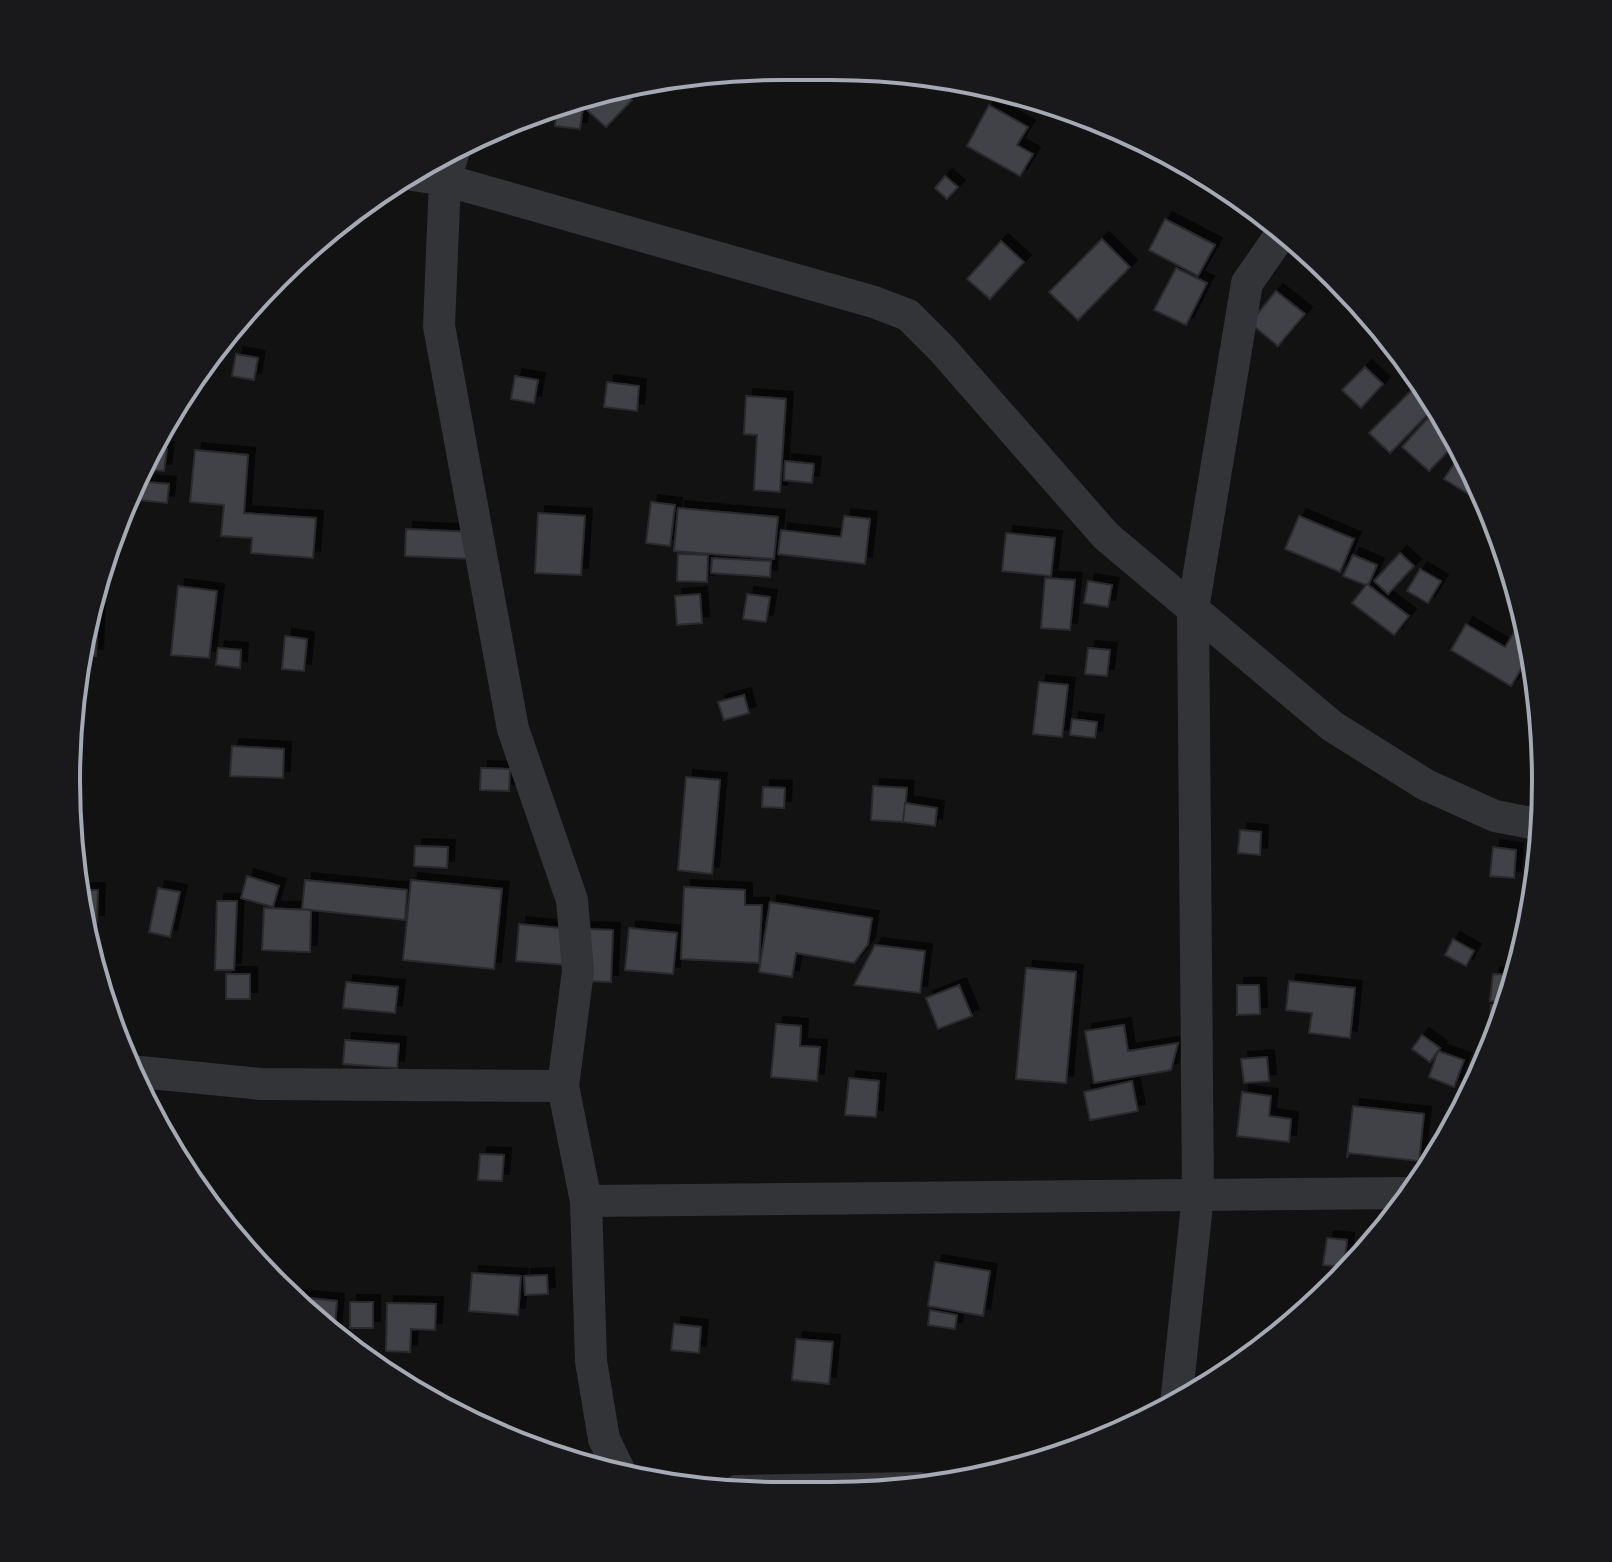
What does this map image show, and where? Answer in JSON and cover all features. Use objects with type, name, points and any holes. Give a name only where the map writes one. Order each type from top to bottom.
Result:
[{"type":"street","points":[[615,1462],[604,1439],[591,1361],[586,1201],[563,1086],[578,971],[572,900],[513,729],[439,326],[450,166],[908,315],[942,349],[1106,536],[1332,726],[1426,785],[1495,816],[1530,823]]},
{"type":"street","points":[[1177,1390],[1198,1195],[1193,609],[1247,283],[1277,240]]},
{"type":"street","points":[[144,1072],[261,1084],[563,1086]]},
{"type":"street","points":[[586,1201],[1398,1193]]},
{"type":"building","points":[[628,97],[632,100],[606,127],[587,110]]},
{"type":"building","points":[[989,105],[1028,127],[1017,145],[1033,154],[1020,176],[967,146]]},
{"type":"building","points":[[583,109],[580,129],[555,126],[556,117]]},
{"type":"building","points":[[945,176],[958,187],[947,199],[935,188]]},
{"type":"building","points":[[1165,219],[1215,245],[1198,276],[1149,250]]},
{"type":"building","points":[[1102,239],[1130,267],[1078,320],[1049,292]]},
{"type":"building","points":[[1001,241],[1024,262],[990,299],[967,279]]},
{"type":"building","points":[[1176,268],[1207,283],[1186,325],[1154,310]]},
{"type":"building","points":[[1276,291],[1305,314],[1278,346],[1250,323]]},
{"type":"building","points":[[236,354],[258,358],[254,380],[232,376]]},
{"type":"building","points":[[1365,367],[1383,384],[1361,408],[1342,390]]},
{"type":"building","points":[[515,376],[538,380],[534,403],[511,399]]},
{"type":"building","points":[[607,382],[639,386],[637,411],[604,407]]},
{"type":"building","points":[[1412,390],[1428,414],[1390,453],[1369,433]]},
{"type":"building","points":[[746,396],[786,399],[780,492],[754,490],[757,435],[744,434]]},
{"type":"building","points":[[1428,418],[1449,451],[1429,471],[1402,447]]},
{"type":"building","points":[[164,449],[167,449],[164,471],[153,470]]},
{"type":"building","points":[[195,450],[248,455],[244,513],[316,518],[313,558],[251,553],[252,538],[221,536],[224,505],[190,502]]},
{"type":"building","points":[[785,461],[814,464],[812,483],[784,480]]},
{"type":"building","points":[[1455,462],[1471,496],[1444,479]]},
{"type":"building","points":[[147,482],[169,484],[167,503],[139,500]]},
{"type":"building","points":[[651,502],[675,505],[670,546],[646,543]]},
{"type":"building","points":[[678,508],[778,517],[774,559],[674,551]]},
{"type":"building","points":[[538,513],[585,516],[581,575],[535,573]]},
{"type":"building","points":[[844,516],[870,519],[865,564],[778,554],[781,530],[841,537]]},
{"type":"building","points":[[1299,516],[1354,539],[1340,572],[1285,549]]},
{"type":"building","points":[[406,529],[473,532],[472,559],[405,556]]},
{"type":"building","points":[[1006,533],[1055,538],[1051,576],[1002,571]]},
{"type":"building","points":[[1400,553],[1414,566],[1388,594],[1374,581]]},
{"type":"building","points":[[678,554],[708,555],[707,582],[677,581]]},
{"type":"building","points":[[1353,555],[1377,565],[1368,586],[1343,576]]},
{"type":"building","points":[[712,558],[771,561],[770,577],[711,573]]},
{"type":"building","points":[[1420,569],[1441,581],[1428,603],[1407,591]]},
{"type":"building","points":[[1045,578],[1075,580],[1070,630],[1041,628]]},
{"type":"building","points":[[1088,581],[1112,585],[1108,607],[1084,603]]},
{"type":"building","points":[[1367,584],[1409,616],[1394,635],[1352,603]]},
{"type":"building","points":[[178,586],[217,591],[209,658],[171,655]]},
{"type":"building","points":[[700,594],[702,623],[677,625],[675,596]]},
{"type":"building","points":[[747,594],[770,597],[766,622],[743,619]]},
{"type":"building","points":[[1466,624],[1505,647],[1515,630],[1522,667],[1511,686],[1451,650]]},
{"type":"building","points":[[97,627],[96,656],[91,656]]},
{"type":"building","points":[[285,636],[307,639],[304,671],[282,669]]},
{"type":"building","points":[[218,648],[241,650],[240,668],[216,665]]},
{"type":"building","points":[[1088,648],[1110,650],[1107,676],[1085,674]]},
{"type":"building","points":[[1039,682],[1068,685],[1062,737],[1033,734]]},
{"type":"building","points":[[744,695],[749,713],[724,720],[718,702]]},
{"type":"building","points":[[1072,719],[1097,722],[1095,738],[1070,735]]},
{"type":"building","points":[[232,746],[284,749],[283,778],[230,776]]},
{"type":"building","points":[[481,768],[510,769],[509,791],[480,790]]},
{"type":"building","points":[[686,777],[720,780],[712,874],[678,870]]},
{"type":"building","points":[[873,786],[907,788],[904,822],[871,820]]},
{"type":"building","points":[[763,787],[785,788],[784,808],[762,807]]},
{"type":"building","points":[[905,803],[937,808],[935,826],[903,822]]},
{"type":"building","points":[[1240,830],[1261,832],[1260,855],[1238,853]]},
{"type":"building","points":[[415,846],[448,847],[447,868],[414,866]]},
{"type":"building","points":[[1493,847],[1516,850],[1514,878],[1490,876]]},
{"type":"building","points":[[247,876],[279,886],[273,907],[241,898]]},
{"type":"building","points":[[305,880],[407,890],[405,920],[302,909]]},
{"type":"building","points":[[411,880],[502,889],[494,969],[403,960]]},
{"type":"building","points":[[684,887],[745,890],[745,905],[762,905],[759,963],[681,959]]},
{"type":"building","points":[[158,888],[180,892],[170,937],[149,932]]},
{"type":"building","points":[[89,890],[98,890],[97,922],[94,922]]},
{"type":"building","points":[[217,901],[237,901],[234,970],[215,970]]},
{"type":"building","points":[[770,902],[872,918],[868,944],[854,963],[796,953],[792,977],[759,972]]},
{"type":"building","points":[[264,908],[311,910],[310,952],[262,950]]},
{"type":"building","points":[[519,924],[570,929],[567,965],[516,961]]},
{"type":"building","points":[[629,928],[677,933],[673,974],[625,970]]},
{"type":"building","points":[[585,929],[613,930],[611,982],[583,981]]},
{"type":"building","points":[[1453,939],[1474,951],[1466,966],[1445,955]]},
{"type":"building","points":[[875,945],[925,951],[920,993],[854,985]]},
{"type":"building","points":[[1026,968],[1076,972],[1066,1083],[1016,1079]]},
{"type":"building","points":[[226,974],[250,974],[250,999],[226,999]]},
{"type":"building","points":[[1493,974],[1504,974],[1496,1001],[1490,1001]]},
{"type":"building","points":[[1289,981],[1355,988],[1350,1038],[1309,1033],[1312,1013],[1286,1010]]},
{"type":"building","points":[[346,982],[398,987],[395,1013],[343,1008]]},
{"type":"building","points":[[959,985],[972,1016],[938,1029],[926,998]]},
{"type":"building","points":[[1237,985],[1259,985],[1260,1014],[1237,1015]]},
{"type":"building","points":[[776,1024],[801,1026],[800,1046],[820,1047],[817,1081],[771,1077]]},
{"type":"building","points":[[1124,1025],[1128,1051],[1178,1043],[1171,1070],[1094,1083],[1085,1031]]},
{"type":"building","points":[[1422,1035],[1440,1048],[1430,1062],[1412,1049]]},
{"type":"building","points":[[345,1040],[399,1044],[397,1068],[343,1064]]},
{"type":"building","points":[[1438,1051],[1464,1060],[1454,1087],[1429,1077]]},
{"type":"building","points":[[1267,1057],[1269,1081],[1244,1083],[1241,1059]]},
{"type":"building","points":[[849,1078],[879,1081],[876,1117],[845,1115]]},
{"type":"building","points":[[1132,1081],[1138,1111],[1090,1120],[1084,1092]]},
{"type":"building","points":[[1242,1092],[1271,1096],[1269,1116],[1291,1119],[1289,1142],[1237,1136]]},
{"type":"building","points":[[1353,1106],[1424,1114],[1419,1161],[1349,1153],[1347,1158]]},
{"type":"building","points":[[480,1154],[504,1155],[502,1181],[478,1180]]},
{"type":"building","points":[[1327,1238],[1347,1240],[1345,1257],[1337,1266],[1323,1265]]},
{"type":"building","points":[[935,1262],[990,1271],[983,1316],[928,1306]]},
{"type":"building","points":[[472,1273],[521,1276],[518,1315],[469,1311]]},
{"type":"building","points":[[547,1275],[548,1294],[525,1295],[524,1276]]},
{"type":"building","points":[[308,1298],[337,1301],[335,1321]]},
{"type":"building","points":[[350,1302],[373,1302],[373,1328],[350,1328]]},
{"type":"building","points":[[387,1303],[436,1304],[435,1330],[411,1329],[410,1352],[386,1351]]},
{"type":"building","points":[[930,1310],[957,1315],[955,1329],[928,1325]]},
{"type":"building","points":[[674,1324],[701,1327],[699,1353],[671,1350]]},
{"type":"building","points":[[796,1339],[833,1342],[829,1384],[792,1380]]}]
